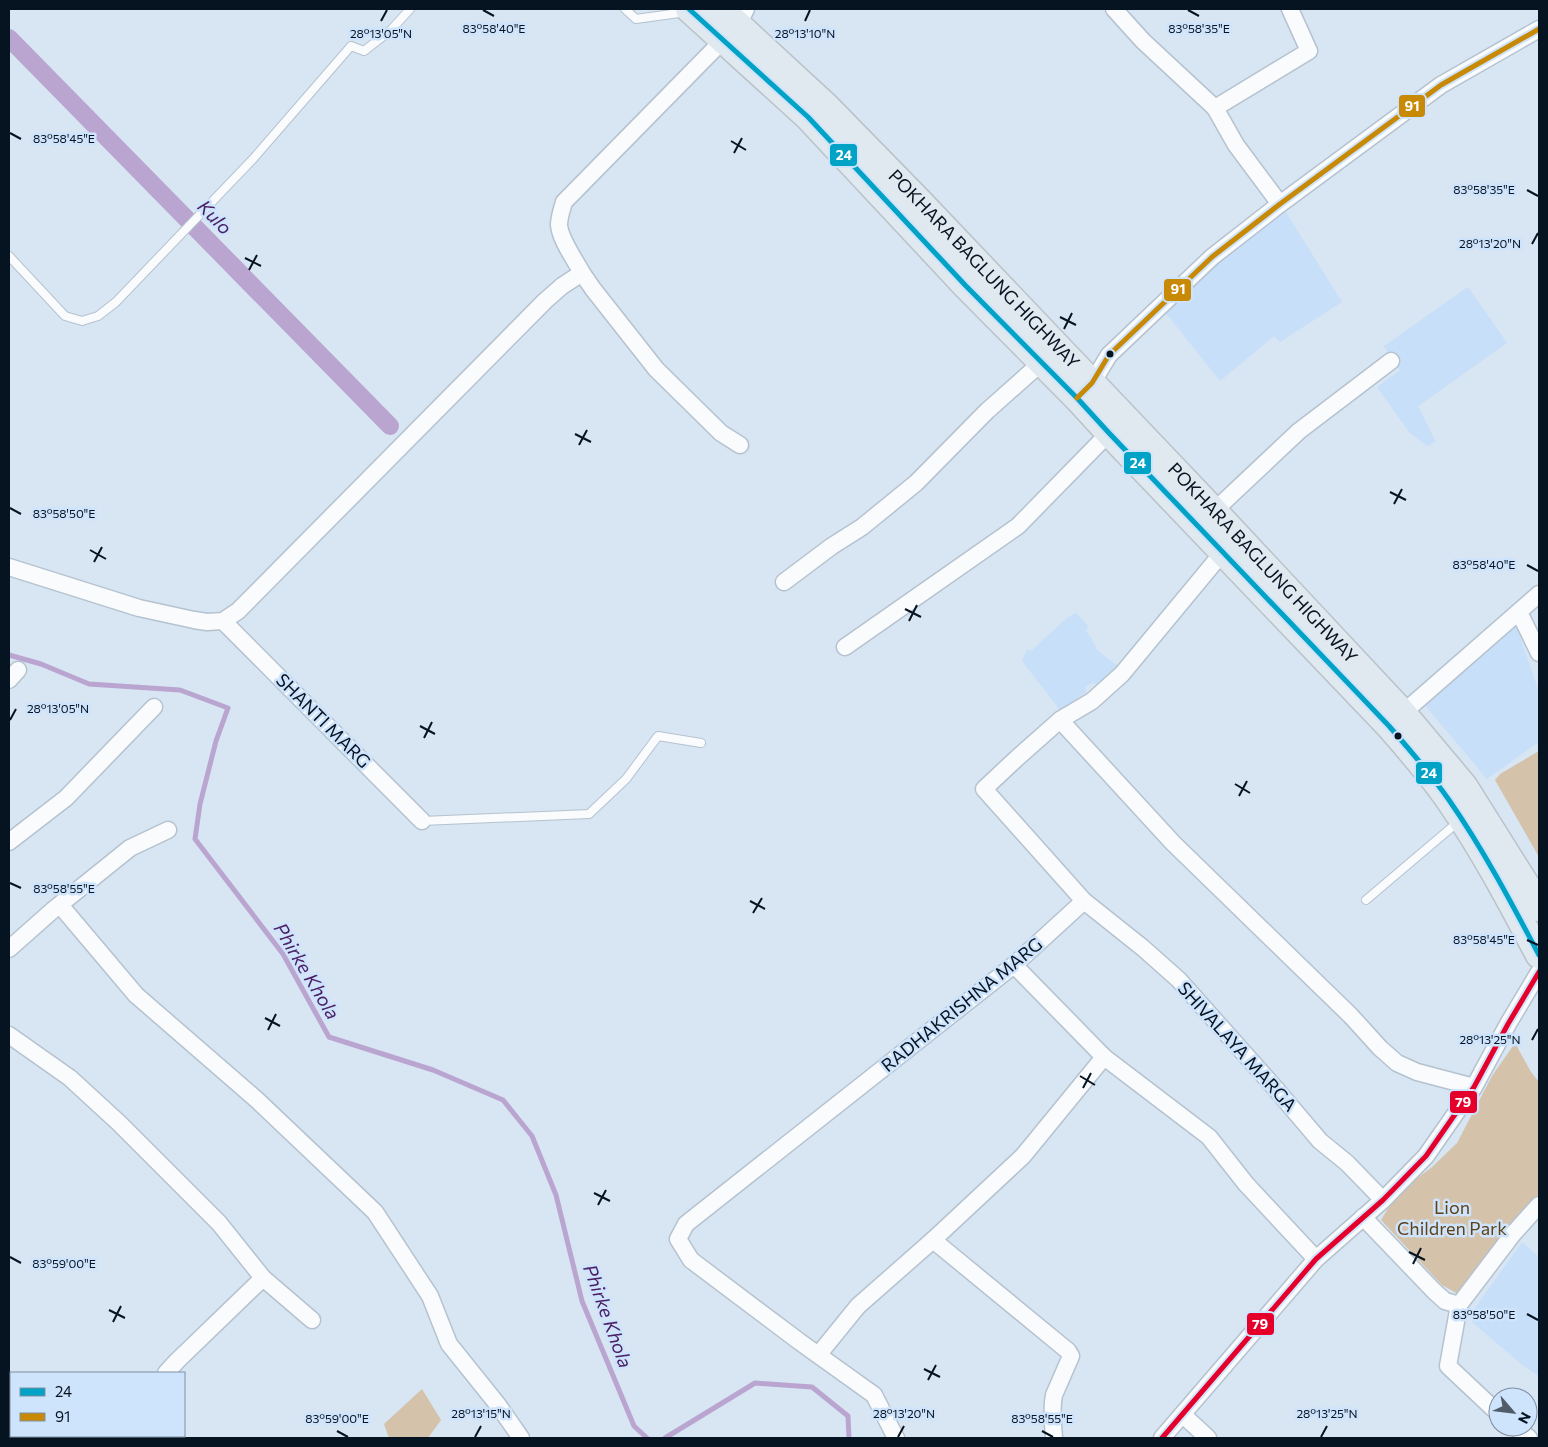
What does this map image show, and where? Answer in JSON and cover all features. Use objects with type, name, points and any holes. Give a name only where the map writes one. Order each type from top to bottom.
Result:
[{"type":"highway","name":"POKHARA BAGLUNG HIGHWAY","points":[[691,10],[732,21],[826,106],[918,200],[1084,390],[1214,511],[1230,544]]},
{"type":"highway","name":"POKHARA BAGLUNG HIGHWAY","points":[[732,21],[808,117],[966,286],[1042,362],[1084,390],[1109,434],[1230,544],[1396,719],[1464,786],[1530,890],[1539,908]]},
{"type":"highway","name":"POKHARA BAGLUNG HIGHWAY","points":[[1396,719],[1422,765],[1449,800],[1501,884],[1539,955]]},
{"type":"street","points":[[1114,9],[1143,41],[1215,108],[1236,145],[1280,204]]},
{"type":"street","points":[[1215,108],[1309,51],[1290,9]]},
{"type":"street","points":[[732,21],[564,202],[559,226],[561,234],[582,273],[656,369],[721,433],[740,446]]},
{"type":"street","points":[[1084,390],[1110,355],[1206,263],[1280,204],[1441,85],[1539,29]]},
{"type":"street","points":[[9,567],[139,608],[194,620],[207,622],[223,621],[238,611],[545,301],[562,286],[582,273]]},
{"type":"street","points":[[1214,511],[1299,431],[1391,361]]},
{"type":"street","points":[[784,582],[832,546],[862,527],[916,483],[987,411],[1042,362]]},
{"type":"street","points":[[845,647],[1018,526],[1109,434]]},
{"type":"street","points":[[1084,901],[984,789],[1060,720],[1092,701],[1122,674],[1230,544]]},
{"type":"street","points":[[1396,719],[1539,594]]},
{"type":"street","points":[[1519,612],[1539,653]]},
{"type":"street","name":"SHANTI MARG","points":[[223,621],[422,821]]},
{"type":"street","points":[[9,842],[66,798],[154,707]]},
{"type":"street","points":[[1060,720],[1173,843],[1345,1009],[1380,1048],[1397,1062],[1417,1072],[1474,1087]]},
{"type":"street","points":[[9,949],[60,904],[130,848],[168,830]]},
{"type":"street","name":"RADHAKRISHNA MARG","points":[[896,1438],[874,1395],[691,1260],[678,1239],[686,1224],[1014,965],[1084,901]]},
{"type":"street","name":"SHIVALAYA MARGA","points":[[1084,901],[1143,948],[1179,980],[1320,1141],[1347,1163],[1383,1200]]},
{"type":"street","points":[[60,904],[136,994],[257,1100],[375,1212],[430,1296],[449,1344],[498,1405],[521,1438]]},
{"type":"street","points":[[1014,965],[1104,1057],[1209,1137],[1246,1184],[1316,1259]]},
{"type":"street","points":[[1162,1438],[1316,1259],[1383,1200],[1426,1156],[1474,1087],[1539,972]]},
{"type":"street","points":[[9,1035],[70,1078],[119,1123],[219,1223],[263,1278],[312,1320]]},
{"type":"street","points":[[819,1354],[858,1306],[933,1240],[1023,1156],[1104,1057]]},
{"type":"street","points":[[1488,1404],[1448,1366],[1459,1305],[1513,1234],[1539,1205]]},
{"type":"street","points":[[1363,1217],[1434,1291],[1445,1301],[1459,1305]]},
{"type":"street","points":[[933,1240],[1071,1356],[1054,1395],[1051,1410],[1054,1438]]},
{"type":"street","points":[[167,1372],[263,1278]]},
{"type":"street","points":[[1183,1415],[1208,1438]]},
{"type":"lane","points":[[9,256],[65,316],[82,320],[98,316],[116,302],[253,159],[351,46],[364,52],[391,30],[410,9]]},
{"type":"lane","points":[[625,9],[636,19],[691,10]]},
{"type":"lane","points":[[422,821],[589,814],[626,779],[658,736],[701,743]]},
{"type":"lane","points":[[1366,900],[1461,820]]},
{"type":"shaded area","points":[[1284,209],[1342,302],[1280,342],[1274,336],[1220,381],[1161,307]]},
{"type":"shaded area","points":[[1468,287],[1507,343],[1418,406],[1436,442],[1427,446],[1409,432],[1377,387],[1400,370],[1384,346]]},
{"type":"shaded area","points":[[1076,613],[1088,626],[1086,631],[1097,650],[1119,667],[1101,684],[1092,683],[1086,686],[1086,692],[1060,710],[1022,661],[1027,650],[1032,650],[1068,617]]},
{"type":"shaded area","points":[[1514,620],[1539,692],[1539,742],[1487,779],[1424,704]]},
{"type":"shaded area","points":[[1522,1242],[1539,1257],[1539,1376],[1521,1364],[1473,1323],[1470,1315]]},
{"type":"green space","points":[[1539,751],[1539,857],[1495,780],[1500,774]]},
{"type":"green space","name":"Lion Children Park","points":[[1515,1043],[1531,1072],[1539,1082],[1539,1194],[1520,1212],[1460,1295],[1442,1285],[1381,1220],[1398,1192],[1431,1168],[1457,1143],[1492,1076]]},
{"type":"green space","points":[[422,1389],[441,1420],[428,1438],[389,1438],[384,1424]]},
{"type":"waterway","name":"Kulo","points":[[9,38],[390,426]]},
{"type":"waterway","name":"Phirke Khola","points":[[9,655],[41,664],[89,684],[180,690],[228,708],[216,741],[200,804],[195,839],[283,954],[329,1037],[433,1070],[503,1100],[532,1136],[556,1195],[582,1301],[634,1426],[647,1438]]},
{"type":"waterway","name":"Phirke Khola","points":[[665,1438],[755,1383],[812,1387],[848,1416],[849,1438]]},
{"type":"transit line","name":"24","points":[[689,9],[808,117],[966,286],[1077,398],[1389,726],[1449,800],[1496,876],[1539,955]]},
{"type":"transit line","name":"91","points":[[1077,398],[1092,383],[1109,355],[1212,257],[1280,204],[1441,85],[1539,29]]},
{"type":"transit line","name":"79","points":[[1162,1438],[1316,1259],[1383,1200],[1426,1156],[1474,1087],[1539,972]]}]
